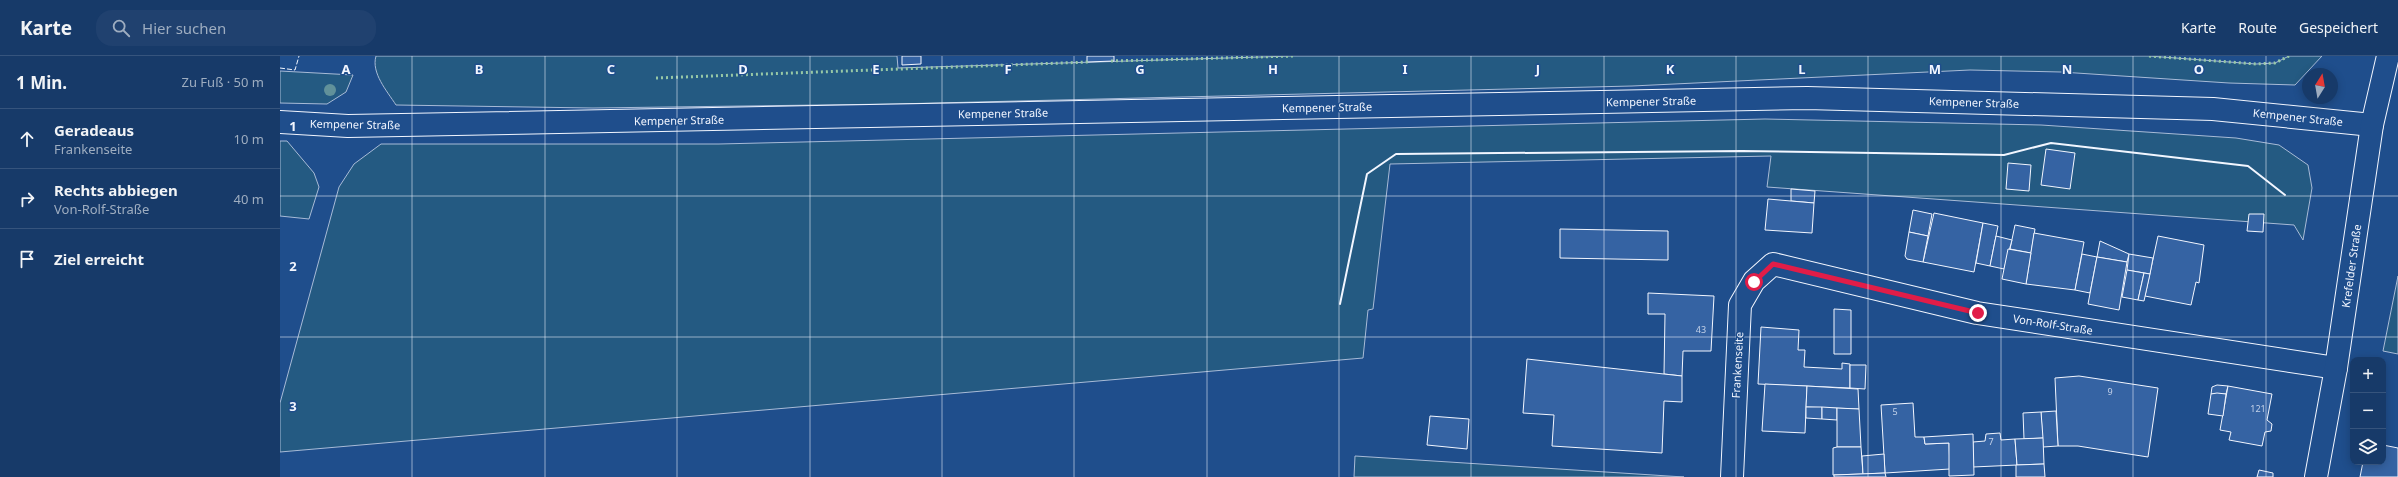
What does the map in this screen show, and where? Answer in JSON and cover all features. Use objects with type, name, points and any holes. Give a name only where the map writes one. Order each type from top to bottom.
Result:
[{"type":"main road","name":"Krefelder Straße","points":[[2316,477],[2336,368],[2372,125],[2388,56]]},
{"type":"main road","name":"Kempener Straße","points":[[280,122],[356,126],[1807,98],[2213,109],[2372,125]]},
{"type":"main road","name":"Von-Rolf-Straße","points":[[1773,264],[1978,313],[2336,368]]},
{"type":"main road","name":"Frankenseite","points":[[1732,477],[1740,305],[1754,282],[1773,264]]},
{"type":"shaded area","points":[[376,56],[897,56],[898,68],[1293,56],[2149,56],[2256,64],[2275,63],[2289,56],[2322,56],[2311,68],[2302,68],[2302,77],[2295,85],[2229,83],[2061,72],[1970,70],[1632,86],[895,104],[593,108],[396,105],[381,82],[375,62]]},
{"type":"shaded area","points":[[280,71],[353,75],[346,92],[327,104],[280,103]]},
{"type":"shaded area","points":[[1765,119],[2041,125],[2236,138],[2279,145],[2308,165],[2312,188],[2303,240],[2294,225],[1767,187],[1771,156],[1390,164],[1373,309],[1368,310],[1363,358],[280,452],[280,403],[339,187],[354,164],[381,144],[719,144]]},
{"type":"shaded area","points":[[280,141],[287,141],[314,173],[319,187],[309,219],[280,216]]},
{"type":"shaded area","points":[[2398,276],[2398,354],[2383,351]]},
{"type":"shaded area","points":[[1355,456],[1684,477],[1354,477]]},
{"type":"building","points":[[902,56],[921,56],[921,64],[902,65]]},
{"type":"building","points":[[1087,56],[1114,56],[1114,61],[1087,62]]},
{"type":"building","points":[[2046,149],[2075,153],[2070,189],[2041,185]]},
{"type":"building","points":[[2008,163],[2031,165],[2029,191],[2006,189]]},
{"type":"building","points":[[1791,189],[1815,191],[1814,203],[1791,201]]},
{"type":"building","points":[[1768,199],[1814,203],[1812,233],[1765,230]]},
{"type":"building","points":[[1913,210],[1932,214],[1928,236],[1909,232]]},
{"type":"building","points":[[1934,213],[1983,223],[1974,272],[1923,262]]},
{"type":"building","points":[[2249,214],[2264,214],[2263,232],[2247,231]]},
{"type":"building","points":[[1983,223],[1998,226],[1990,266],[1976,263]]},
{"type":"building","points":[[2015,225],[2035,229],[2031,253],[2010,249]]},
{"type":"building","points":[[1560,229],[1668,231],[1668,260],[1560,258]]},
{"type":"building","points":[[1909,232],[1928,236],[1923,262],[1907,259],[1905,256]]},
{"type":"building","points":[[2034,233],[2084,242],[2075,290],[2026,284]]},
{"type":"building","points":[[1996,236],[2012,240],[2004,269],[1990,266]]},
{"type":"building","points":[[2158,236],[2204,245],[2199,283],[2196,282],[2191,305],[2145,296]]},
{"type":"building","points":[[2100,241],[2129,254],[2127,262],[2097,257]]},
{"type":"building","points":[[2008,249],[2031,253],[2026,284],[2002,279]]},
{"type":"building","points":[[2082,254],[2097,257],[2090,293],[2075,290]]},
{"type":"building","points":[[2129,254],[2153,258],[2150,274],[2127,270]]},
{"type":"building","points":[[2097,257],[2127,262],[2119,310],[2088,304]]},
{"type":"building","points":[[2127,270],[2144,273],[2138,300],[2122,297]]},
{"type":"building","points":[[2144,273],[2150,274],[2144,301],[2138,300]]},
{"type":"building","points":[[1648,293],[1714,296],[1711,351],[1683,351],[1682,376],[1664,374],[1665,314],[1648,314]]},
{"type":"building","points":[[1834,309],[1851,310],[1851,354],[1834,354]]},
{"type":"building","points":[[1761,327],[1799,330],[1798,350],[1805,350],[1804,367],[1842,369],[1842,363],[1850,364],[1850,388],[1758,384]]},
{"type":"building","points":[[1527,359],[1682,376],[1682,402],[1664,401],[1662,453],[1552,446],[1554,415],[1523,413]]},
{"type":"building","points":[[1850,365],[1866,365],[1865,389],[1850,388]]},
{"type":"building","points":[[2079,376],[2158,388],[2148,457],[2078,446],[2058,446],[2055,378]]},
{"type":"building","points":[[1765,384],[1807,386],[1805,433],[1762,431]]},
{"type":"building","points":[[2217,385],[2228,386],[2226,394],[2211,394],[2212,387]]},
{"type":"building","points":[[1807,386],[1858,389],[1859,409],[1806,407]]},
{"type":"building","points":[[2228,386],[2272,394],[2267,420],[2272,424],[2271,431],[2265,432],[2262,446],[2229,440],[2231,432],[2220,430]]},
{"type":"building","points":[[2211,394],[2226,394],[2223,416],[2208,414]]},
{"type":"building","points":[[1913,403],[1915,437],[1924,437],[1925,444],[1949,443],[1950,469],[1885,473],[1881,405]]},
{"type":"building","points":[[1806,407],[1822,407],[1822,419],[1806,418]]},
{"type":"building","points":[[1822,407],[1837,408],[1837,420],[1822,419]]},
{"type":"building","points":[[1837,408],[1859,409],[1861,447],[1837,447]]},
{"type":"building","points":[[2056,411],[2058,446],[2043,447],[2041,412]]},
{"type":"building","points":[[2041,412],[2043,438],[2024,439],[2023,413]]},
{"type":"building","points":[[1430,416],[1469,419],[1467,449],[1427,445]]},
{"type":"building","points":[[2000,433],[2001,440],[2015,439],[2017,465],[1973,467],[1973,442],[1985,441],[1986,434]]},
{"type":"building","points":[[1973,434],[1974,475],[1949,476],[1949,443],[1925,444],[1924,437]]},
{"type":"building","points":[[2043,438],[2044,464],[2017,465],[2015,439]]},
{"type":"building","points":[[2386,446],[2398,448],[2398,477],[2360,477],[2362,465],[2386,465]]},
{"type":"building","points":[[1861,447],[1863,474],[1833,475],[1833,448]]},
{"type":"building","points":[[1884,454],[1885,473],[1863,474],[1862,456]]},
{"type":"building","points":[[2044,464],[2045,477],[2016,477],[2016,465]]},
{"type":"building","points":[[2259,470],[2273,473],[2273,477],[2257,477]]},
{"type":"building","points":[[1885,473],[1886,477],[1834,477],[1834,475]]},
{"type":"hedge","points":[[1111,61],[1293,56]]},
{"type":"hedge","points":[[2149,56],[2256,64],[2275,63],[2289,56]]},
{"type":"hedge","points":[[656,78],[1089,62]]},
{"type":"fence","points":[[280,68],[295,70],[299,56]]},
{"type":"wall","points":[[1340,304],[1367,174],[1396,154],[1742,151],[2004,155],[2051,143],[2248,166],[2285,195]]},
{"type":"route","points":[[1754,282],[1773,264],[1978,313]]}]
